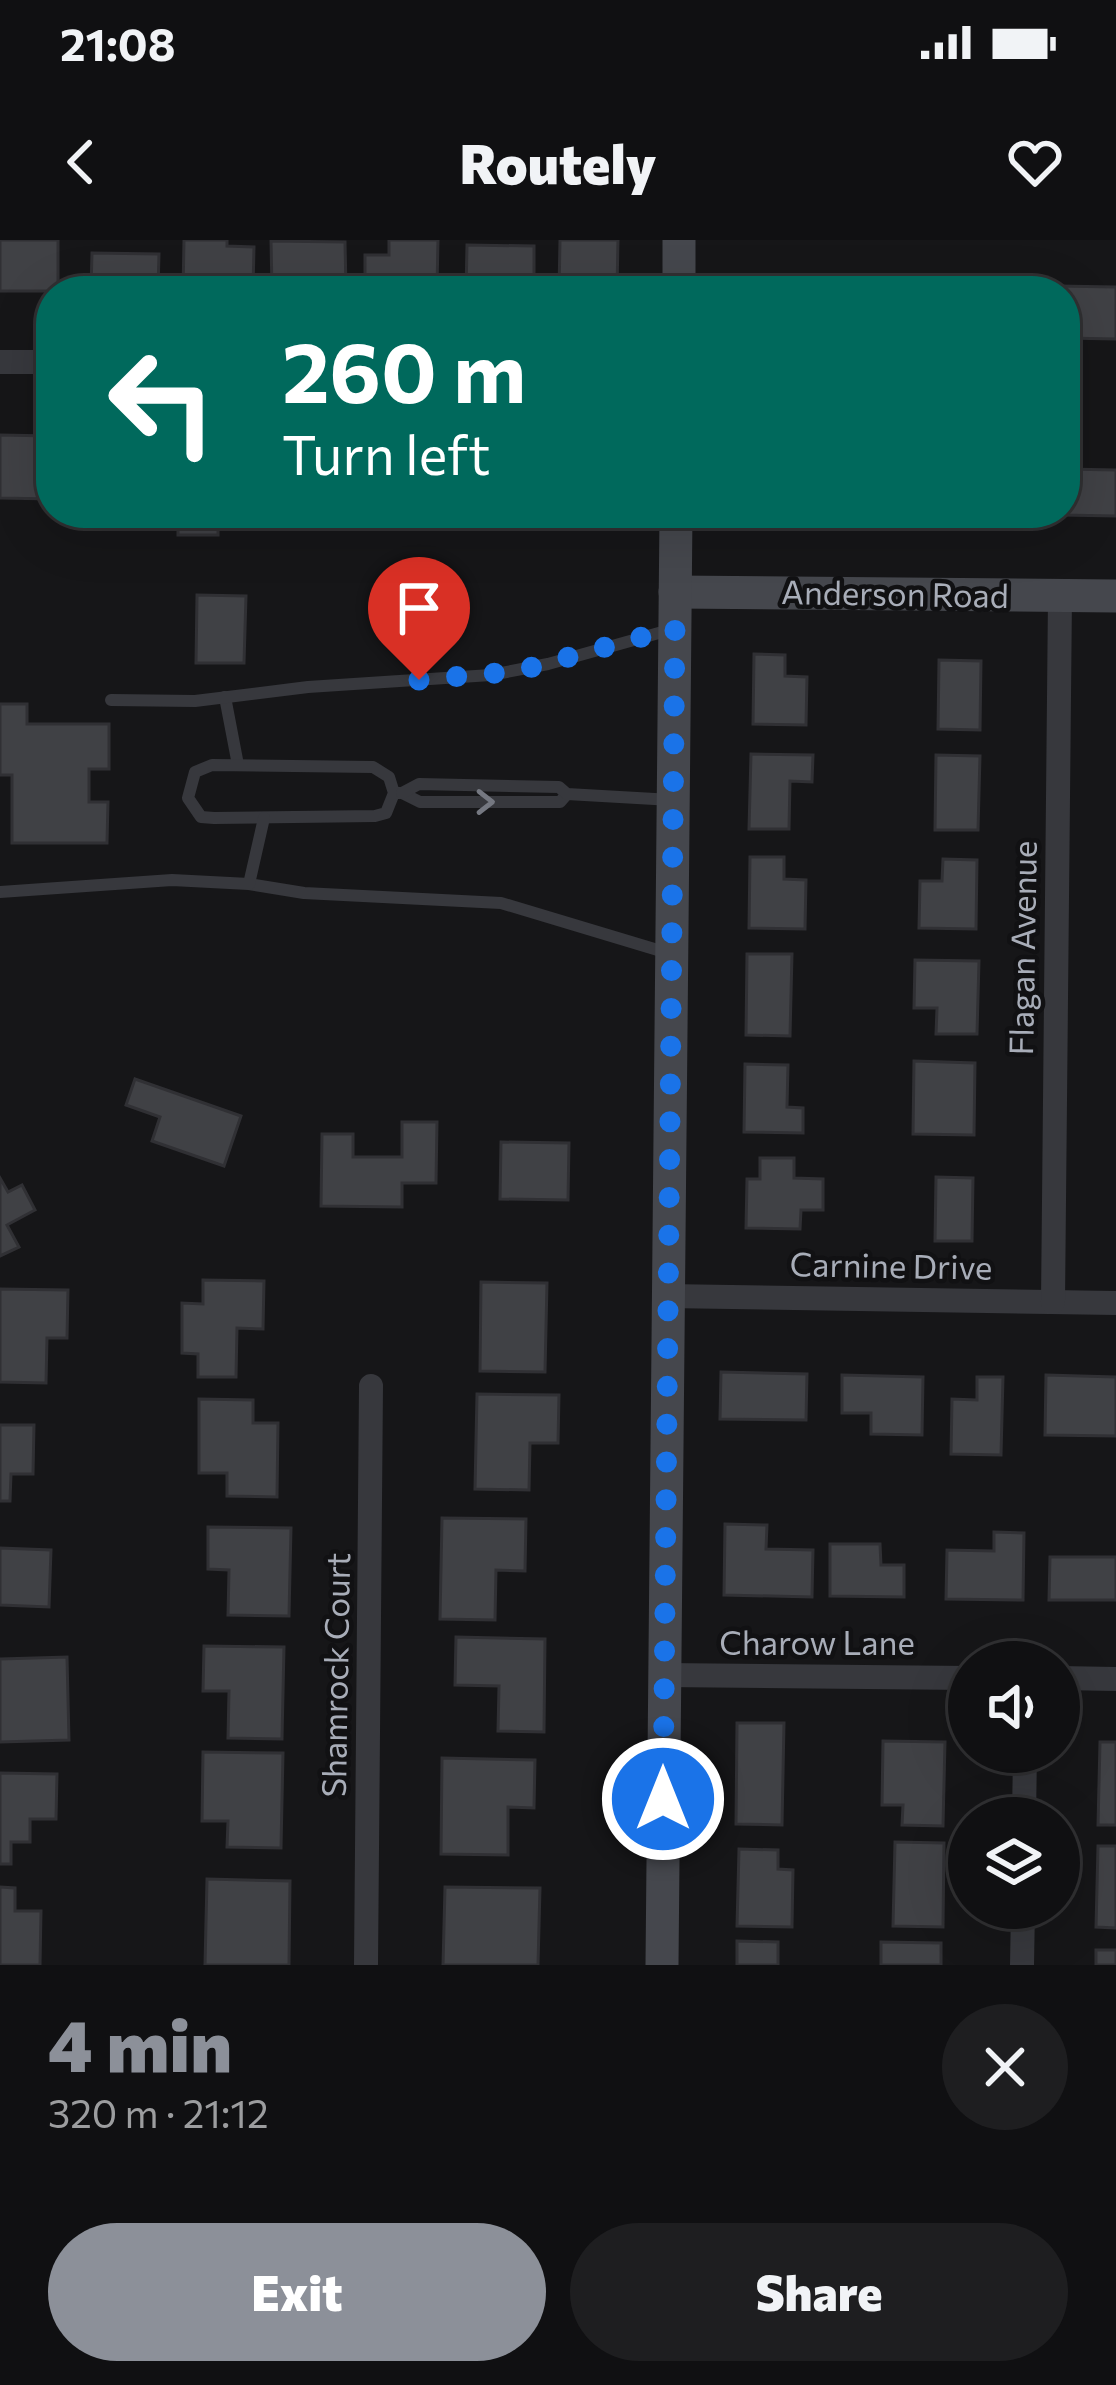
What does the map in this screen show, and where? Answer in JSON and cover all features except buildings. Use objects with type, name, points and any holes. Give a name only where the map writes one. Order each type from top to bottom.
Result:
[{"type":"street","points":[[679,240],[679,276]]},
{"type":"street","points":[[0,362],[36,362]]},
{"type":"street","points":[[662,1965],[676,528]]},
{"type":"street","name":"Anderson Road","points":[[675,592],[1116,596]]},
{"type":"street","name":"Flagan Avenue","points":[[1053,1302],[1060,596]]},
{"type":"street","name":"Carnine Drive","points":[[666,1296],[1116,1303]]},
{"type":"street","name":"Shamrock Court","points":[[366,1965],[371,1386]]},
{"type":"street","name":"Charow Lane","points":[[664,1675],[948,1678]]},
{"type":"street","points":[[1080,1678],[1116,1679]]},
{"type":"street","points":[[1022,1965],[1023,1929]]},
{"type":"lane","points":[[111,700],[160,702],[518,671],[675,628]]},
{"type":"lane","points":[[225,697],[238,765]]},
{"type":"lane","points":[[398,793],[386,813],[375,816],[201,817],[188,798],[195,772],[212,765],[238,765],[374,767],[398,793],[421,802],[560,802],[567,794],[674,800]]},
{"type":"lane","points":[[249,884],[265,818]]},
{"type":"lane","points":[[0,892],[172,880],[304,893],[501,903],[672,955]]},
{"type":"route","points":[[419,680],[518,671],[675,628],[663,1799]]}]
